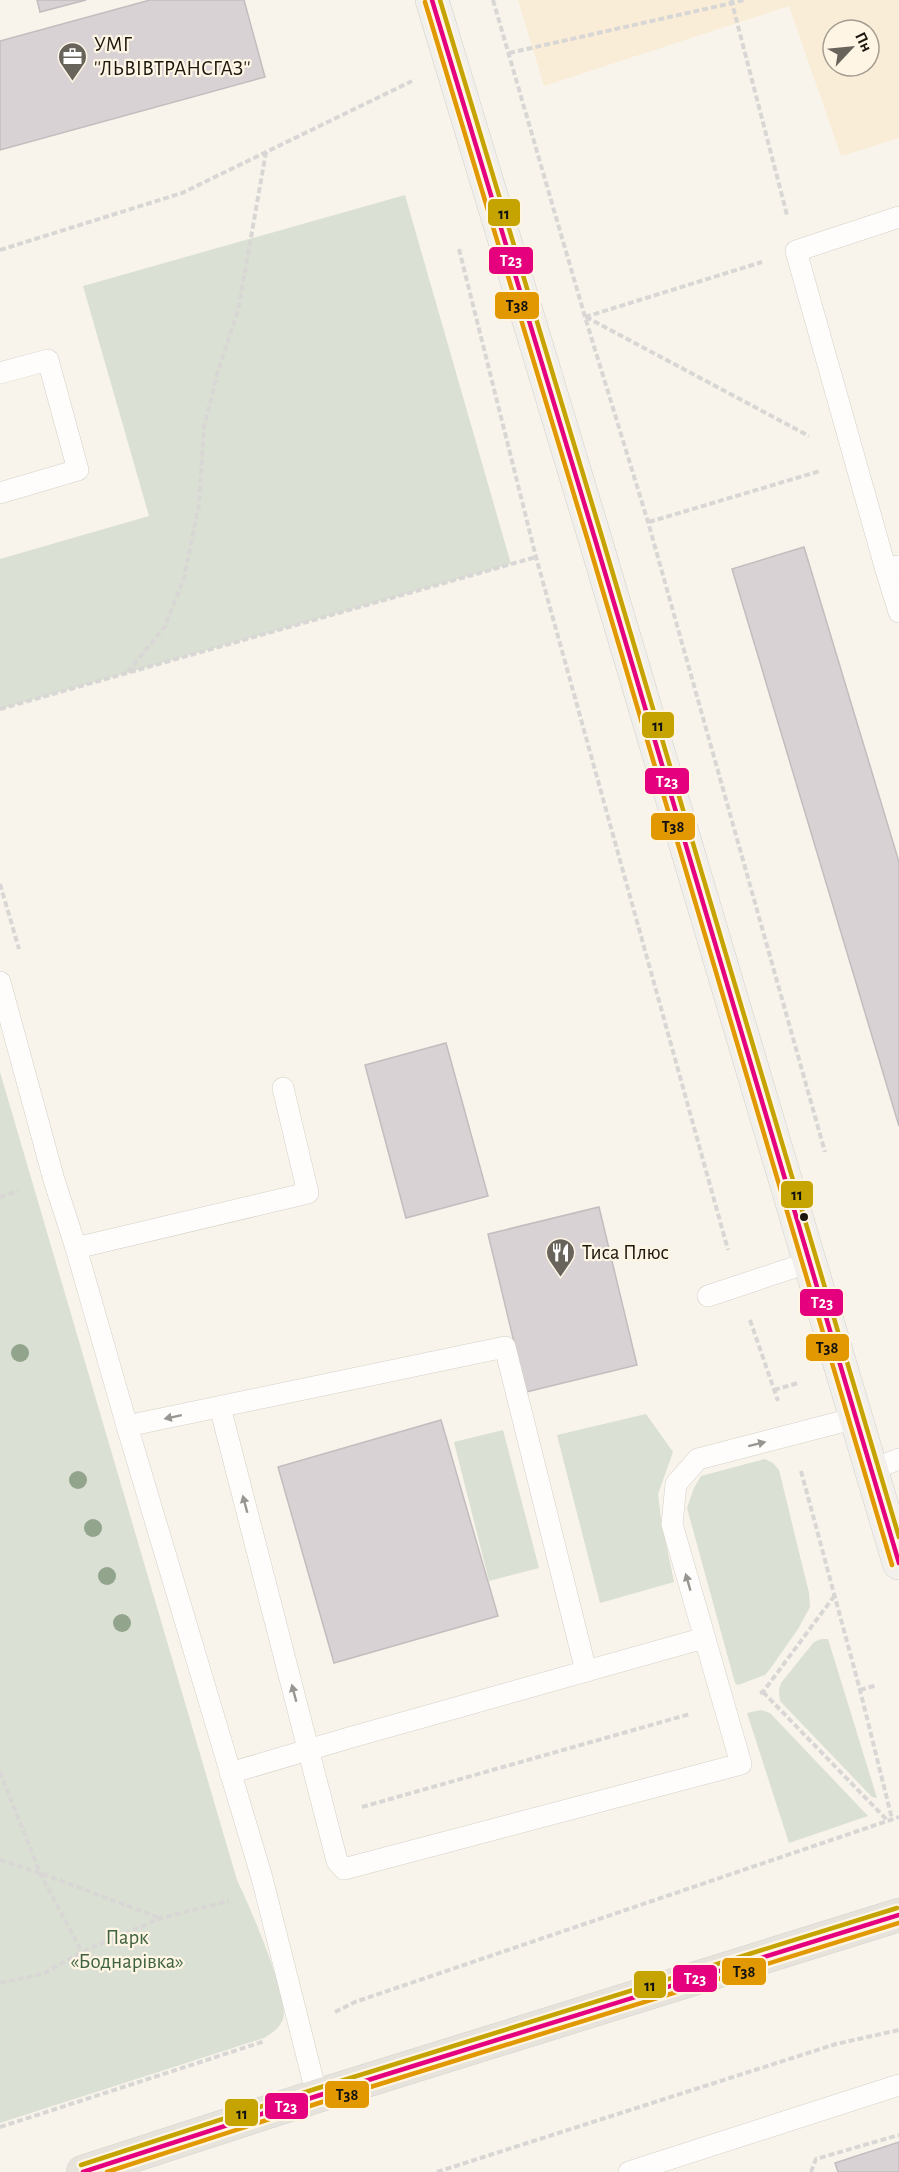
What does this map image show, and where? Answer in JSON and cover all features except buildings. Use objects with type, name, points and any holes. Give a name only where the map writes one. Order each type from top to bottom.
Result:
[{"type":"main road","points":[[83,2172],[317,2096],[899,1914]]},
{"type":"street","points":[[432,0],[602,562],[856,1418],[885,1465],[899,1563]]},
{"type":"lane","points":[[899,217],[796,251],[855,461],[893,568],[899,612]]},
{"type":"lane","points":[[0,374],[48,360],[78,470],[0,493]]},
{"type":"lane","points":[[0,982],[54,1180],[262,1878],[317,2096]]},
{"type":"lane","points":[[76,1248],[308,1193],[283,1088]]},
{"type":"lane","points":[[708,1296],[810,1262]]},
{"type":"lane","points":[[127,1426],[505,1347],[586,1671]]},
{"type":"lane","points":[[220,1407],[337,1861],[344,1869],[741,1764],[672,1524],[676,1484],[698,1458],[856,1418]]},
{"type":"lane","points":[[230,1773],[704,1638]]},
{"type":"lane","points":[[629,2172],[899,2085]]},
{"type":"path","points":[[493,0],[585,317],[648,522],[827,1158]]},
{"type":"path","points":[[508,53],[744,0]]},
{"type":"path","points":[[585,317],[796,251],[732,2]]},
{"type":"path","points":[[410,70],[416,91]]},
{"type":"path","points":[[0,250],[182,193],[412,81]]},
{"type":"path","points":[[128,672],[165,626],[184,578],[199,505],[204,427],[218,371],[238,311],[266,152]]},
{"type":"path","points":[[458,244],[536,557],[738,1287],[781,1410]]},
{"type":"path","points":[[585,317],[855,461]]},
{"type":"path","points":[[648,522],[855,461]]},
{"type":"path","points":[[0,709],[536,557]]},
{"type":"path","points":[[774,1390],[798,1383]]},
{"type":"path","points":[[799,1462],[860,1689],[889,1820]]},
{"type":"path","points":[[724,1704],[763,1692],[835,1595]]},
{"type":"path","points":[[860,1689],[878,1685]]},
{"type":"path","points":[[763,1692],[889,1820]]},
{"type":"path","points":[[0,1772],[40,1873],[82,1952]]},
{"type":"path","points":[[0,2127],[300,2030],[356,2002],[899,1817]]},
{"type":"path","points":[[0,1860],[161,1918]]},
{"type":"path","points":[[0,1983],[43,1974],[82,1952],[161,1918],[238,1899],[262,1878]]},
{"type":"path","points":[[437,2172],[836,2044],[899,2030]]},
{"type":"path","points":[[811,2172],[816,2159],[899,2135]]},
{"type":"shaded area","points":[[518,0],[899,0],[899,138],[841,156],[789,6],[544,86]]},
{"type":"green space","points":[[405,195],[511,564],[0,709],[0,559],[149,516],[83,286]]},
{"type":"green space","name":"Парк «Боднарівка»","points":[[0,1072],[237,1880],[267,1950],[280,1992],[283,2019],[264,2038],[0,2123]]},
{"type":"green space","points":[[646,1414],[673,1452],[658,1494],[674,1582],[600,1603],[557,1435]]},
{"type":"green space","points":[[503,1430],[539,1568],[489,1581],[454,1442]]},
{"type":"green space","points":[[765,1459],[779,1470],[809,1593],[810,1607],[798,1629],[765,1675],[738,1685],[735,1683],[687,1508],[701,1476]]},
{"type":"green space","points":[[828,1639],[877,1798],[872,1797],[780,1701],[781,1683],[814,1642]]},
{"type":"green space","points":[[761,1710],[770,1713],[868,1816],[789,1843],[747,1713]]},
{"type":"transit line","name":"Т23","points":[[432,0],[595,539],[899,1563]]},
{"type":"transit line","name":"11","points":[[440,0],[899,1537]]},
{"type":"transit line","name":"Т38","points":[[425,2],[588,541],[892,1565]]},
{"type":"transit line","name":"11","points":[[81,2165],[315,2089],[897,1908]]},
{"type":"transit line","name":"Т23","points":[[83,2172],[317,2096],[899,1915]]},
{"type":"transit line","name":"Т38","points":[[107,2172],[319,2103],[899,1923]]},
{"type":"place","name":"УМГ ''ЛЬВІВТРАНСГАЗ''","points":[[73,82]]},
{"type":"place","name":"Тиса Плюс","points":[[561,1278]]}]
